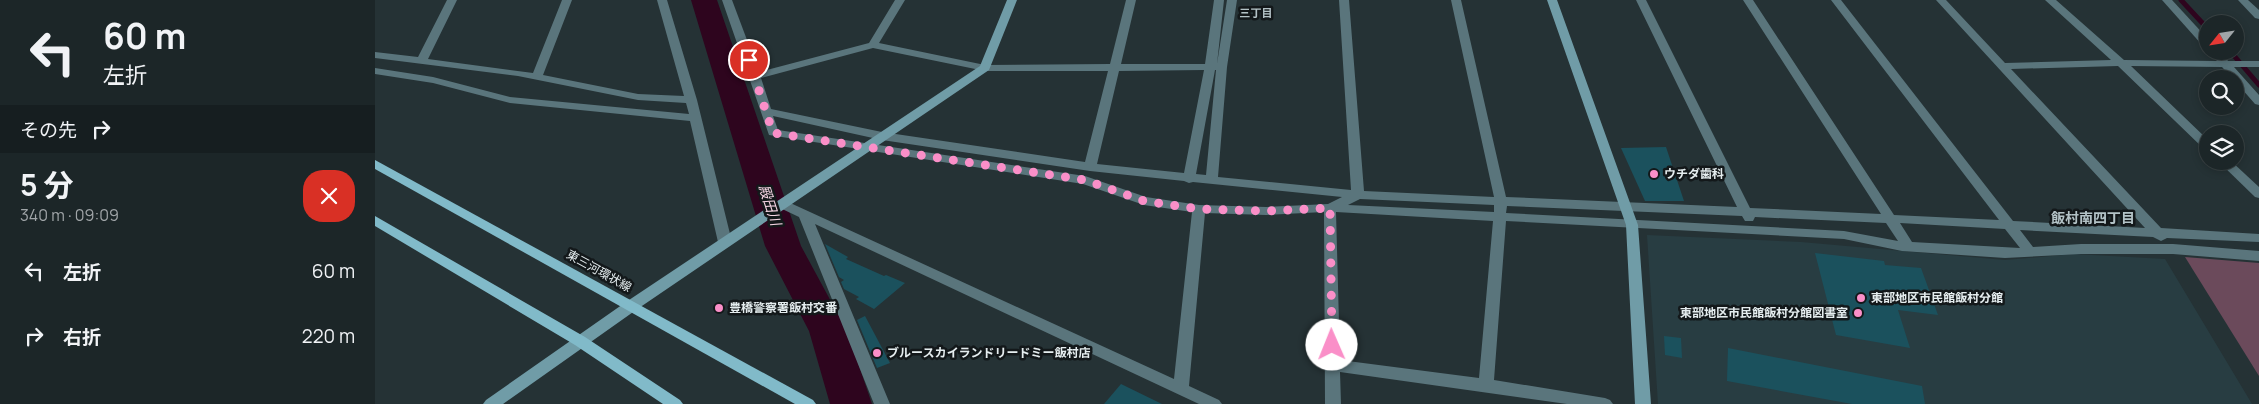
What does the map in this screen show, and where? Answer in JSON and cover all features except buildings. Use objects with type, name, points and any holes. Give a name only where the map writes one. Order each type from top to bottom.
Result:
[{"type":"main road","name":"東三河環状線","points":[[375,164],[808,404]]},
{"type":"main road","points":[[375,220],[580,341],[675,404]]},
{"type":"street","points":[[421,62],[451,0]]},
{"type":"street","points":[[537,77],[567,0]]},
{"type":"street","points":[[662,0],[691,100],[725,242]]},
{"type":"street","points":[[727,0],[755,76],[773,133],[1085,180],[1144,201],[1199,209],[1266,211],[1330,208],[1845,235],[1908,246],[2005,253],[2081,248],[2173,250],[2259,256]]},
{"type":"street","points":[[873,45],[899,0]]},
{"type":"street","points":[[491,404],[725,242],[985,68],[1012,0]]},
{"type":"street","points":[[1090,167],[1131,0]]},
{"type":"street","points":[[1212,181],[1219,0]]},
{"type":"street","points":[[1189,179],[1232,0]]},
{"type":"street","points":[[1344,0],[1359,195]]},
{"type":"street","points":[[1456,0],[1501,201],[1487,385]]},
{"type":"street","points":[[1552,0],[1624,207],[1632,225],[1643,404]]},
{"type":"street","points":[[1641,0],[1755,231]]},
{"type":"street","points":[[1748,0],[1908,246]]},
{"type":"street","points":[[1836,0],[2030,252]]},
{"type":"street","points":[[1941,0],[2173,250]]},
{"type":"street","points":[[2050,0],[2121,63],[2199,137]]},
{"type":"street","points":[[2167,0],[2199,35]]},
{"type":"street","points":[[2243,0],[2259,16]]},
{"type":"street","points":[[755,76],[873,45],[985,68],[1216,67]]},
{"type":"street","points":[[375,55],[518,73],[638,96],[691,100]]},
{"type":"street","points":[[2224,60],[2259,102]]},
{"type":"street","points":[[2003,66],[2121,63],[2254,64]]},
{"type":"street","points":[[375,71],[433,80],[510,100],[694,118]]},
{"type":"street","points":[[765,111],[882,136],[1090,167],[1189,179],[1359,195],[2259,238]]},
{"type":"street","points":[[2234,170],[2259,194]]},
{"type":"street","points":[[1330,208],[1359,195]]},
{"type":"street","points":[[782,204],[1214,404]]},
{"type":"street","points":[[1330,208],[1333,404]]},
{"type":"street","points":[[1181,388],[1199,209]]},
{"type":"street","points":[[804,214],[882,404]]},
{"type":"street","points":[[1332,365],[1487,385],[1605,404]]},
{"type":"shaded area","points":[[1647,235],[1801,242],[2005,260],[2074,254],[2165,259],[2252,404],[1658,404]]},
{"type":"shaded area","points":[[2185,257],[2259,263],[2259,376]]},
{"type":"waterway","name":"殿田川","points":[[704,0],[783,246],[828,331],[851,404]]},
{"type":"waterway","points":[[2181,0],[2199,19]]},
{"type":"waterway","points":[[2238,60],[2259,85]]},
{"type":"place","name":"ウチダ歯科","points":[[1654,174]]},
{"type":"place","name":"東部地区市民館飯村分館","points":[[1861,298]]},
{"type":"place","name":"豊橋警察署飯村交番","points":[[719,308]]},
{"type":"place","name":"東部地区市民館飯村分館図書室","points":[[1858,313]]},
{"type":"place","name":"ブルースカイランドリードミー飯村店","points":[[877,353]]},
{"type":"district","name":"三丁目","points":[[1256,13]]},
{"type":"district","name":"飯村南四丁目","points":[[2093,218]]},
{"type":"route","points":[[749,60],[773,133],[1085,180],[1144,201],[1199,209],[1266,211],[1330,208],[1332,345]]}]
